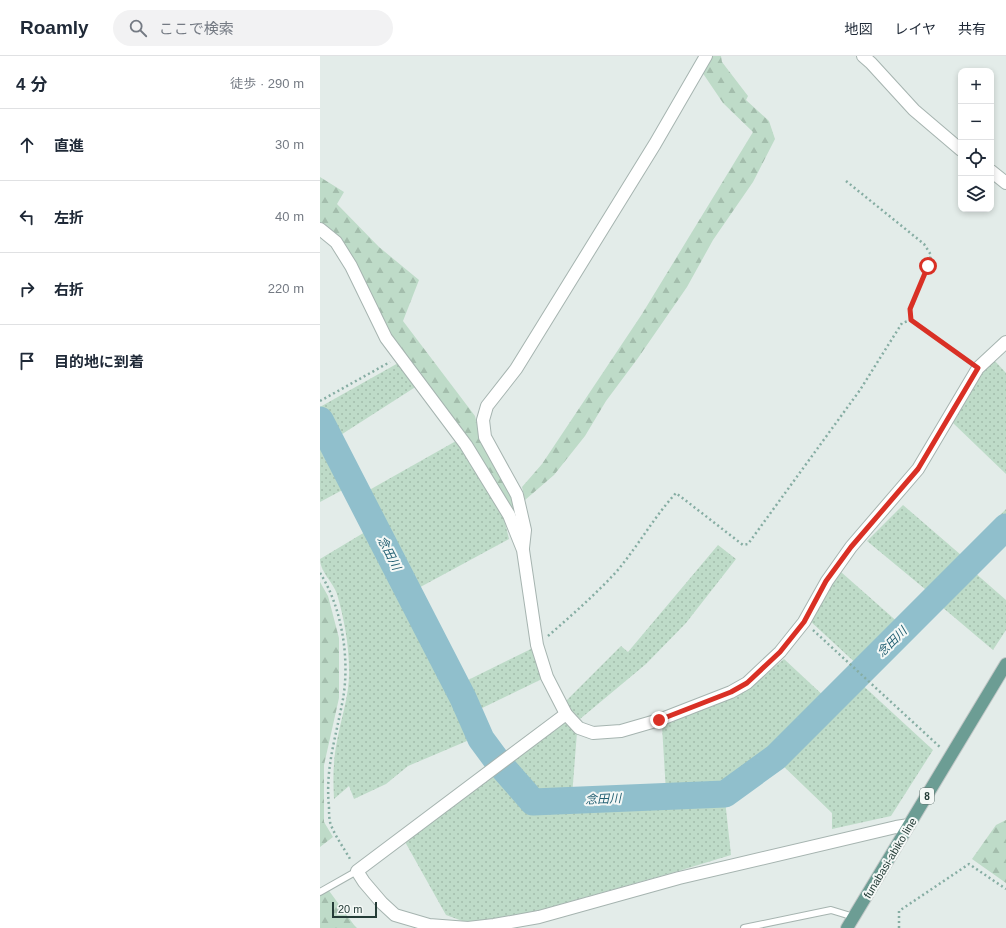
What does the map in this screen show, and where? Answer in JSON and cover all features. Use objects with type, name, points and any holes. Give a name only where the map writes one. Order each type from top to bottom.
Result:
[{"type":"main road","name":"funabasi-abiko line","points":[[847,928],[1006,664]]},
{"type":"street","points":[[523,550],[525,530],[517,496],[485,437],[483,420],[487,406],[516,369],[647,157],[706,56]]},
{"type":"street","points":[[863,56],[914,110],[958,147]]},
{"type":"street","points":[[994,174],[1006,183]]},
{"type":"street","points":[[320,228],[336,242],[351,266],[386,338],[466,445],[509,515],[523,550],[537,645],[547,677],[566,714],[579,728],[593,733],[621,731],[659,720],[731,692],[747,683],[780,652],[804,622],[826,581],[851,547],[918,469],[978,368],[1006,342]]},
{"type":"street","points":[[566,714],[357,871],[382,903],[395,914],[429,925],[468,928],[494,925],[539,917],[679,878],[909,825]]},
{"type":"lane","points":[[320,892],[357,871]]},
{"type":"lane","points":[[744,928],[832,910],[854,917]]},
{"type":"path","points":[[846,181],[924,244],[931,255],[910,309],[911,320],[978,368]]},
{"type":"path","points":[[537,645],[587,601],[617,570],[665,505],[676,493],[743,545],[748,544],[860,390],[902,323],[911,320]]},
{"type":"path","points":[[320,401],[400,357]]},
{"type":"path","points":[[320,573],[331,593],[343,635],[345,670],[343,698],[329,766],[328,797],[330,822],[357,871]]},
{"type":"path","points":[[804,622],[950,757]]},
{"type":"path","points":[[899,928],[899,911],[969,864],[1006,889]]},
{"type":"green space","points":[[707,56],[721,56],[722,62],[748,96],[746,100],[769,121],[775,139],[753,182],[713,240],[687,287],[606,401],[585,436],[554,475],[525,500],[522,487],[542,464],[642,314],[753,132],[723,103],[702,72]]},
{"type":"green space","points":[[320,177],[344,192],[337,204],[379,247],[419,280],[403,321],[475,416],[479,431],[514,498],[521,528],[403,355],[320,224]]},
{"type":"green space","points":[[994,360],[1006,373],[1006,474],[953,423],[979,376]]},
{"type":"green space","points":[[400,362],[417,386],[336,438],[320,411],[320,407]]},
{"type":"green space","points":[[320,433],[348,487],[320,502]]},
{"type":"green space","points":[[456,441],[504,518],[509,539],[413,591],[364,493]]},
{"type":"green space","points":[[903,505],[961,555],[1006,509],[1006,518],[931,594],[867,541]]},
{"type":"green space","points":[[370,529],[459,699],[474,738],[408,766],[386,784],[354,799],[349,786],[334,799],[333,777],[335,756],[348,688],[349,660],[346,632],[337,594],[333,585],[324,573],[320,559]]},
{"type":"green space","points":[[1006,531],[1006,539],[974,572],[1006,600],[1006,630],[993,650],[935,601]]},
{"type":"green space","points":[[718,545],[736,559],[686,623],[646,664],[580,719],[570,709],[566,701],[621,646],[628,652]]},
{"type":"green space","points":[[841,572],[901,625],[861,668],[809,620],[827,587]]},
{"type":"green space","points":[[320,582],[328,596],[339,638],[339,698],[324,765],[324,822],[333,837],[320,847]]},
{"type":"green space","points":[[533,648],[542,679],[476,711],[462,683]]},
{"type":"green space","points":[[784,659],[826,698],[774,755],[724,790],[666,792],[662,726],[731,698],[746,690]]},
{"type":"green space","points":[[857,680],[933,750],[891,816],[832,829],[832,813],[778,761]]},
{"type":"green space","points":[[563,721],[577,732],[572,796],[535,797],[504,763]]},
{"type":"green space","points":[[497,768],[534,807],[725,800],[731,855],[536,911],[468,923],[446,915],[404,840]]},
{"type":"green space","points":[[1006,820],[1006,883],[972,859],[996,825]]},
{"type":"green space","points":[[327,888],[357,928],[320,928],[320,893]]},
{"type":"waterway","name":"念田川","points":[[320,420],[463,698],[481,739],[498,762],[533,802],[725,794],[776,757],[1006,527]]},
{"type":"route","points":[[659,720],[731,692],[747,683],[780,652],[804,622],[826,581],[851,547],[918,469],[933,444],[978,368],[911,320],[910,309],[928,266]]}]
